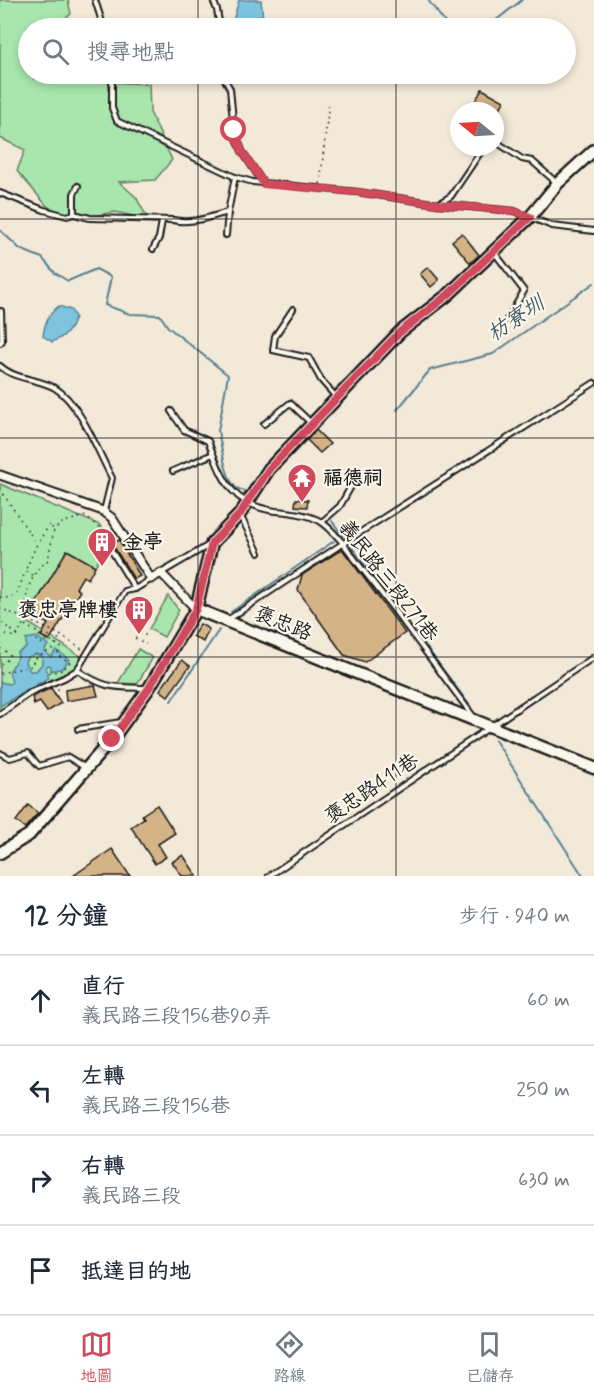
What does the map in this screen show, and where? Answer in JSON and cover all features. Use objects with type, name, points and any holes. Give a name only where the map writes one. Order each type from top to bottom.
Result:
[{"type":"main road","points":[[0,853],[29,836],[125,721],[149,688],[196,609],[212,543],[240,514],[269,469],[400,332],[449,294],[494,252],[530,217],[558,183],[594,150]]},
{"type":"main road","name":"褒忠路","points":[[196,609],[594,768]]},
{"type":"street","points":[[0,476],[103,511],[112,518],[151,579],[162,573]]},
{"type":"street","name":"褒忠路","points":[[162,573],[196,609]]},
{"type":"lane","points":[[94,0],[100,18]]},
{"type":"lane","points":[[213,0],[218,18]]},
{"type":"lane","points":[[112,84],[111,108],[117,121],[235,177],[264,184],[320,188],[438,204],[514,211],[552,226],[594,231]]},
{"type":"lane","points":[[227,84],[230,89],[234,130],[242,151],[264,184]]},
{"type":"lane","points":[[504,147],[522,159],[532,161],[558,183]]},
{"type":"lane","points":[[438,204],[451,196],[478,156]]},
{"type":"lane","points":[[226,235],[235,177]]},
{"type":"lane","points":[[74,214],[74,194],[78,186]]},
{"type":"lane","points":[[0,193],[50,212],[90,218],[183,222],[206,219],[228,212]]},
{"type":"lane","points":[[153,249],[159,238],[162,221]]},
{"type":"lane","points":[[494,252],[524,291],[505,323]]},
{"type":"lane","points":[[293,309],[275,336],[273,350],[309,358],[321,380],[336,398]]},
{"type":"lane","points":[[0,343],[2,341],[1,311]]},
{"type":"lane","points":[[0,366],[9,374],[56,389],[72,402],[112,478],[103,511]]},
{"type":"lane","points":[[226,621],[594,383]]},
{"type":"lane","points":[[264,424],[290,403],[311,423]]},
{"type":"lane","points":[[171,411],[184,430],[208,441],[226,485],[248,502]]},
{"type":"lane","points":[[173,471],[213,454]]},
{"type":"lane","points":[[321,522],[340,506],[358,474]]},
{"type":"lane","name":"義民路三段271巷","points":[[248,502],[259,508],[301,514],[321,522],[342,544],[477,721]]},
{"type":"lane","points":[[240,514],[259,553]]},
{"type":"lane","points":[[162,573],[212,543]]},
{"type":"lane","points":[[108,545],[135,589]]},
{"type":"lane","points":[[0,714],[31,692],[77,670],[125,591],[135,589],[151,579]]},
{"type":"lane","name":"褒忠路411巷","points":[[269,876],[594,657]]},
{"type":"lane","points":[[77,670],[99,684],[109,687],[149,688]]},
{"type":"lane","points":[[78,729],[125,721]]},
{"type":"lane","points":[[0,753],[10,758],[25,752],[31,753],[39,766],[68,757],[86,768]]},
{"type":"path","points":[[320,188],[329,102]]},
{"type":"path","points":[[0,489],[37,544]]},
{"type":"path","points":[[0,637],[5,635],[17,637],[26,618],[29,585],[34,575],[48,560],[54,530],[62,523],[84,516],[101,528],[108,545]]},
{"type":"path","points":[[0,597],[9,598],[17,594],[37,544],[50,525],[54,530]]},
{"type":"path","points":[[25,571],[34,575]]},
{"type":"path","points":[[0,608],[52,630],[88,652]]},
{"type":"path","points":[[0,617],[3,624],[18,635]]},
{"type":"path","points":[[24,624],[62,647],[57,655],[70,662],[63,670],[50,673],[49,669]]},
{"type":"path","points":[[40,634],[36,640],[44,644],[52,630]]},
{"type":"path","points":[[139,632],[149,638]]},
{"type":"path","points":[[0,673],[32,666],[34,659],[52,649],[61,635]]},
{"type":"path","points":[[135,638],[146,644]]},
{"type":"path","points":[[0,648],[10,654],[6,661],[0,664]]},
{"type":"green space","points":[[0,0],[68,0],[71,14],[66,18],[18,18],[18,84],[149,84],[150,112],[172,160],[155,180],[119,182],[136,197],[148,219],[115,212],[80,218],[48,207],[17,171],[25,150],[0,138]]},
{"type":"green space","points":[[0,484],[100,525],[111,540],[95,566],[67,550],[27,622],[82,657],[73,670],[48,681],[0,710]]},
{"type":"green space","points":[[168,596],[179,610],[164,637],[149,629]]},
{"type":"green space","points":[[138,649],[153,658],[137,684],[118,683]]},
{"type":"water","points":[[239,0],[261,0],[263,18],[234,18]]},
{"type":"water","points":[[59,306],[71,310],[75,317],[67,332],[52,342],[43,336],[46,322]]},
{"type":"water","points":[[37,637],[48,645],[44,651],[51,657],[56,650],[69,659],[63,668],[51,671],[51,666],[48,665],[46,667],[48,678],[0,706],[0,682],[9,684],[12,682],[9,672],[18,657],[17,653],[26,647],[26,639]],"holes":[[[36,654],[42,657],[42,664],[36,671],[30,671],[25,662],[27,657]]]},
{"type":"building","points":[[482,89],[504,101],[504,102],[475,102]]},
{"type":"building","points":[[462,233],[479,255],[470,263],[452,241]]},
{"type":"building","points":[[428,267],[439,280],[431,287],[420,274]]},
{"type":"building","points":[[316,430],[330,444],[320,453],[307,440]]},
{"type":"building","name":"福德祠","points":[[296,499],[308,500],[307,507],[295,506]]},
{"type":"building","points":[[119,540],[140,576],[134,579],[112,544]]},
{"type":"building","points":[[342,549],[405,633],[365,662],[344,655],[298,590],[302,575]]},
{"type":"building","points":[[67,550],[95,566],[88,579],[83,576],[76,588],[80,591],[49,641],[41,636],[48,624],[30,613]]},
{"type":"building","points":[[200,624],[209,629],[203,642],[193,636]]},
{"type":"building","points":[[182,660],[190,666],[168,696],[160,690]]},
{"type":"building","points":[[95,685],[98,696],[66,701],[65,690]]},
{"type":"building","points":[[51,688],[61,703],[47,712],[40,702],[34,705],[32,697]]},
{"type":"building","points":[[28,805],[38,813],[25,828],[16,821]]},
{"type":"building","points":[[157,805],[175,833],[158,844],[166,857],[155,864],[131,827],[144,818],[142,815]]},
{"type":"building","points":[[112,849],[130,876],[73,876]]},
{"type":"building","points":[[183,855],[197,876],[182,876],[172,862]]},
{"type":"waterway","points":[[428,0],[442,18]]},
{"type":"waterway","points":[[499,18],[522,0]]},
{"type":"waterway","points":[[0,230],[20,249],[42,258],[55,273],[68,281],[96,269],[111,277],[105,305],[130,314],[160,315],[168,327],[228,375],[218,431],[230,480],[236,488],[247,492]]},
{"type":"waterway","name":"枋寮圳","points":[[397,410],[430,370],[493,354],[594,283]]},
{"type":"waterway","name":"枋寮圳","points":[[332,521],[343,536]]},
{"type":"waterway","name":"枋寮圳","points":[[231,612],[334,541]]},
{"type":"waterway","points":[[351,546],[471,707]]},
{"type":"waterway","name":"枋寮圳","points":[[171,701],[219,630]]},
{"type":"waterway","points":[[495,740],[583,876]]},
{"type":"place","name":"福德祠","points":[[302,504]]},
{"type":"place","name":"金亭","points":[[102,568]]},
{"type":"place","name":"褒忠亭牌樓","points":[[139,636]]},
{"type":"route","points":[[112,739],[149,688],[196,609],[212,543],[240,514],[269,469],[400,332],[449,294],[530,217],[514,211],[461,207],[320,188],[264,184],[242,151],[234,130]]}]
